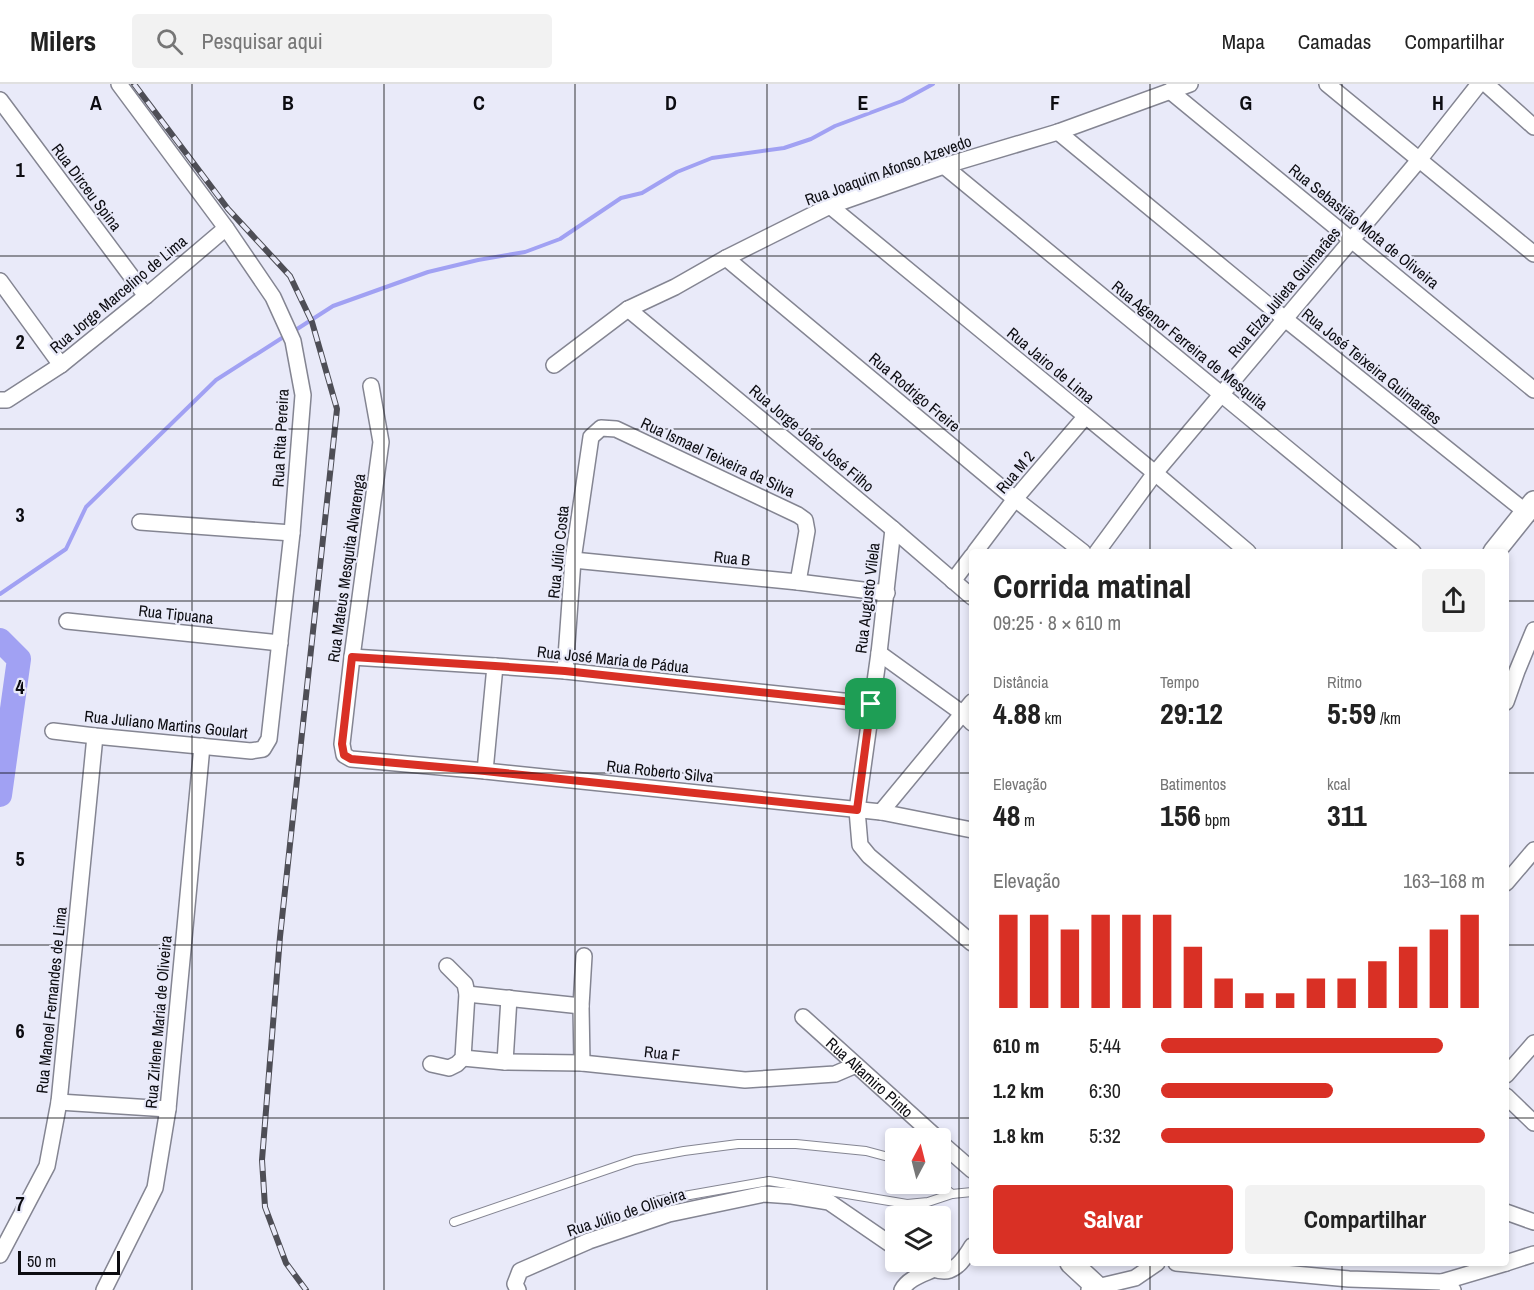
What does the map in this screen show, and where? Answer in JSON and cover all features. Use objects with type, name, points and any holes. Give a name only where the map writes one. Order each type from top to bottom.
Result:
[{"type":"street","name":"Rua Rita Pereira","points":[[118,84],[226,228],[273,297],[293,341],[303,395],[292,533],[269,739]]},
{"type":"street","name":"Rua Joaquim Afonso Azevedo","points":[[554,365],[628,309],[830,206],[944,166],[1058,132],[1190,84]]},
{"type":"street","points":[[1327,84],[1534,254]]},
{"type":"street","name":"Rua Elza Julieta Guimarães","points":[[1099,549],[1155,473],[1419,160],[1479,84]]},
{"type":"street","points":[[1486,84],[1534,126]]},
{"type":"street","name":"Rua Sebastião Mota de Oliveira","points":[[1170,91],[1534,390]]},
{"type":"street","name":"Rua Dirceu Spina","points":[[0,100],[146,296]]},
{"type":"street","name":"Rua José Teixeira Guimarães","points":[[1058,132],[1285,319],[1530,507]]},
{"type":"street","name":"Rua Agenor Ferreira de Mesquita","points":[[944,166],[1409,549]]},
{"type":"street","name":"Rua Jairo de Lima","points":[[830,206],[1244,549]]},
{"type":"street","name":"Rua Jorge Marcelino de Lima","points":[[0,400],[8,400],[62,365],[226,228]]},
{"type":"street","name":"Rua Rodrigo Freire","points":[[726,258],[1015,499],[1079,549]]},
{"type":"street","points":[[0,281],[62,365]]},
{"type":"street","name":"Rua Jorge João José Filho","points":[[628,309],[969,595]]},
{"type":"street","name":"Rua Mateus Mesquita Alvarenga","points":[[344,755],[342,744],[352,657],[381,442],[371,386]]},
{"type":"street","name":"Rua M 2","points":[[977,549],[1015,499],[1085,417]]},
{"type":"street","name":"Rua Ismael Teixeira da Silva","points":[[591,437],[601,428],[616,429],[798,515],[805,520],[807,531],[798,582]]},
{"type":"street","name":"Rua Júlio Costa","points":[[565,671],[573,560],[591,437]]},
{"type":"street","points":[[1496,549],[1530,507]]},
{"type":"street","points":[[140,522],[292,533]]},
{"type":"street","name":"Rua Augusto Vilela","points":[[893,529],[879,653],[857,810],[860,845],[869,856],[969,940]]},
{"type":"street","name":"Rua M 2","points":[[952,581],[969,559]]},
{"type":"street","name":"Rua B","points":[[573,560],[886,593]]},
{"type":"street","name":"Rua Tipuana","points":[[68,621],[280,643]]},
{"type":"street","points":[[1509,694],[1533,634]]},
{"type":"street","points":[[879,653],[969,712],[881,812]]},
{"type":"street","name":"Rua José Maria de Pádua","points":[[352,657],[565,671],[871,704]]},
{"type":"street","points":[[485,771],[495,666]]},
{"type":"street","name":"Rua Juliano Martins Goulart","points":[[53,730],[251,751],[263,749],[269,739]]},
{"type":"street","name":"Rua Manoel Fernandes de Lima","points":[[0,1255],[47,1166],[59,1102],[95,736]]},
{"type":"street","name":"Rua Zirlene Maria de Oliveira","points":[[104,1290],[155,1188],[168,1109],[202,746]]},
{"type":"street","name":"Rua Roberto Silva","points":[[344,755],[351,759],[881,812],[969,829]]},
{"type":"street","points":[[1509,879],[1534,850]]},
{"type":"street","points":[[582,1063],[581,1006],[584,957]]},
{"type":"street","points":[[430,1064],[449,1068],[463,1058],[467,994],[465,984],[447,966]]},
{"type":"street","points":[[467,994],[581,1006]]},
{"type":"street","points":[[505,1062],[508,998]]},
{"type":"street","name":"Rua Altamiro Pinto","points":[[803,1017],[926,1128]]},
{"type":"street","points":[[1509,1072],[1534,1043]]},
{"type":"street","name":"Rua F","points":[[463,1058],[505,1062],[582,1063],[745,1080],[835,1074],[856,1065]]},
{"type":"street","points":[[1509,1099],[1534,1123]]},
{"type":"street","points":[[59,1102],[168,1109]]},
{"type":"street","name":"Rua Altamiro Pinto","points":[[951,1151],[969,1167]]},
{"type":"street","name":"Rua Júlio de Oliveira","points":[[518,1290],[515,1284],[520,1271],[589,1241],[669,1214],[764,1194],[829,1202],[885,1240]]},
{"type":"street","points":[[1509,1213],[1534,1222]]},
{"type":"street","points":[[951,1269],[957,1266],[969,1250]]},
{"type":"street","points":[[1509,1262],[1534,1254]]},
{"type":"street","points":[[1074,1266],[1095,1288],[1138,1284],[1154,1266]]},
{"type":"street","points":[[1207,1266],[1349,1280],[1448,1286],[1498,1266]]},
{"type":"street","points":[[902,1290],[910,1281],[928,1272]]},
{"type":"lane","points":[[454,1222],[635,1160],[684,1151],[738,1144],[796,1144],[866,1150],[885,1156]]},
{"type":"lane","points":[[650,1202],[769,1181],[907,1204],[928,1202],[952,1194],[969,1192]]},
{"type":"waterway","points":[[294,331],[333,306],[428,272],[525,252],[560,239],[621,198],[642,193],[677,172],[712,158],[784,148],[811,139],[835,126],[902,101],[933,84]]},
{"type":"waterway","points":[[0,594],[66,549],[86,507],[216,380],[285,336]]},
{"type":"waterway","points":[[0,640],[19,659],[0,795]]},
{"type":"railway","points":[[134,84],[228,209],[290,276],[312,322],[337,409],[280,937],[262,1160],[265,1207],[286,1263],[306,1290]]},
{"type":"route","points":[[352,657],[565,671],[871,704],[857,810],[351,759],[344,755],[342,744],[352,657]]}]
